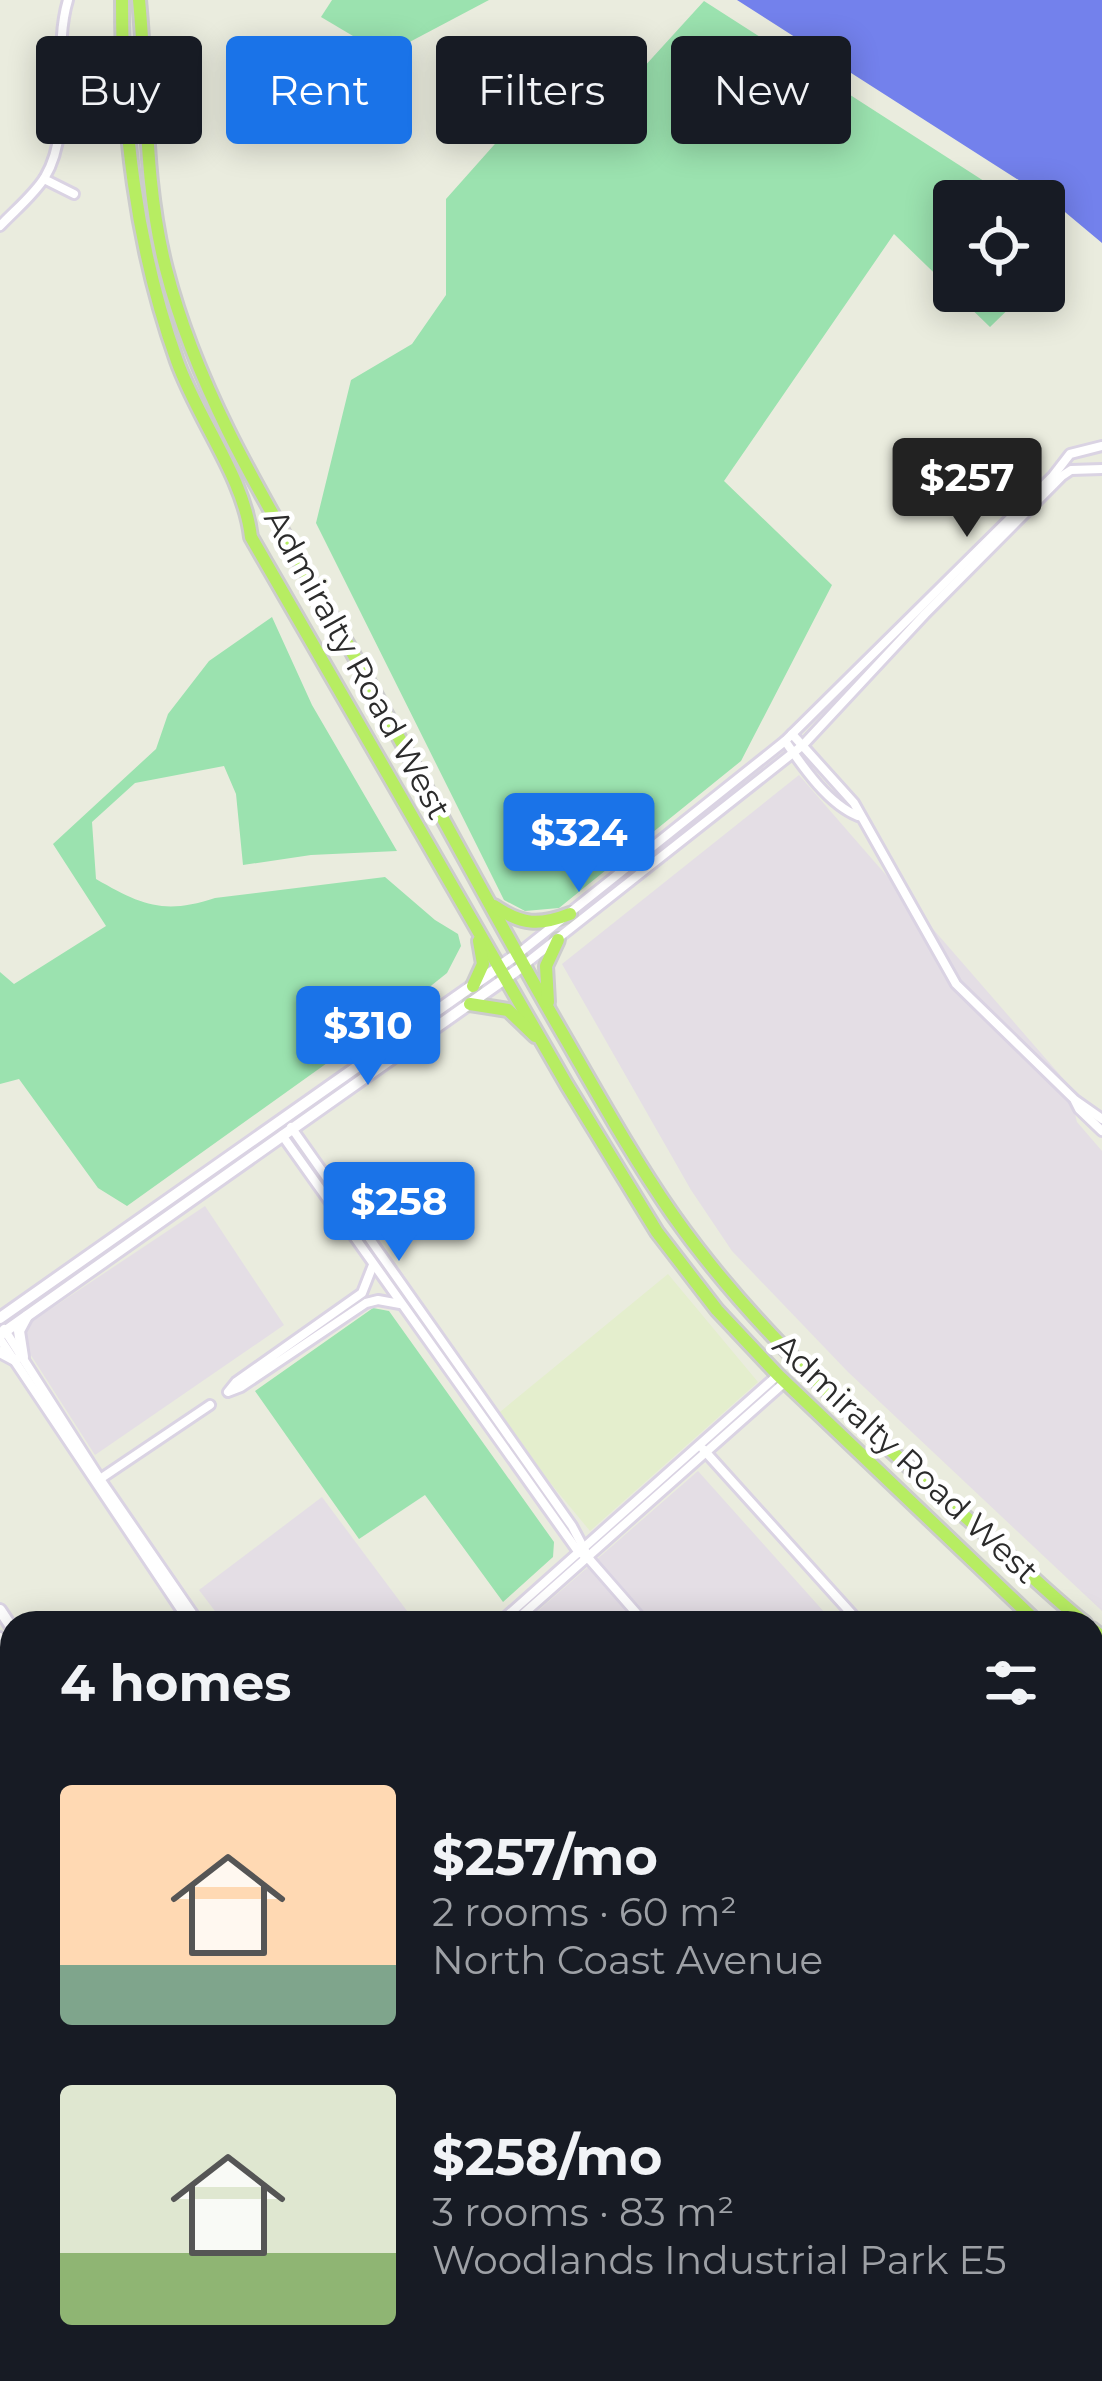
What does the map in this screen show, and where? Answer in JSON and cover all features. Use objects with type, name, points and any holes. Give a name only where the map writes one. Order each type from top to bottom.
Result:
[{"type":"main road","name":"Admiralty Road West","points":[[122,0],[125,134],[152,278],[191,397],[247,505],[250,538],[657,1232],[717,1310],[781,1378],[1026,1611]]},
{"type":"main road","name":"Admiralty Road West","points":[[139,0],[150,189],[172,289],[201,373],[232,441],[520,961],[624,1140],[732,1291],[864,1426],[1072,1611]]},
{"type":"main road","points":[[323,660],[334,667],[342,665],[346,656],[335,622]]},
{"type":"main road","points":[[345,698],[342,675],[357,670],[367,678]]},
{"type":"main road","points":[[488,902],[513,919],[533,924],[570,914]]},
{"type":"main road","points":[[473,986],[483,964],[476,927]]},
{"type":"main road","points":[[550,1012],[546,967],[558,940]]},
{"type":"main road","points":[[1,1329],[349,1092],[470,1004],[520,961]]},
{"type":"main road","points":[[1,1329],[279,1121],[473,986],[503,974]]},
{"type":"main road","points":[[470,1004],[508,1010],[544,1045]]},
{"type":"main road","points":[[0,1352],[19,1358],[19,1331],[29,1312]]},
{"type":"main road","points":[[852,1448],[867,1444],[864,1426]]},
{"type":"main road","points":[[892,1482],[892,1469],[905,1464]]},
{"type":"street","points":[[0,226],[44,179],[58,129],[60,32],[68,0]]},
{"type":"street","points":[[44,179],[74,194]]},
{"type":"street","points":[[520,961],[570,914],[788,737],[1070,454],[1102,446]]},
{"type":"street","points":[[520,961],[558,940],[802,745],[1062,476],[1071,470],[1102,469]]},
{"type":"street","points":[[788,737],[802,745],[860,817],[956,984],[1075,1100],[1102,1119]]},
{"type":"street","points":[[788,737],[793,753],[826,792],[847,812],[860,817]]},
{"type":"street","points":[[826,792],[836,783]]},
{"type":"street","points":[[1075,1100],[1078,1109],[1102,1131]]},
{"type":"street","points":[[279,1121],[580,1547]]},
{"type":"street","points":[[288,1133],[373,1265],[588,1558],[634,1611]]},
{"type":"street","points":[[373,1265],[362,1293],[228,1392],[366,1303],[378,1300],[402,1305]]},
{"type":"street","points":[[1,1329],[182,1611]]},
{"type":"street","points":[[19,1358],[192,1611]]},
{"type":"street","points":[[518,1611],[560,1574],[580,1547],[604,1533],[781,1378]]},
{"type":"street","points":[[100,1479],[210,1405]]},
{"type":"street","points":[[701,1446],[849,1611]]},
{"type":"street","points":[[560,1574],[588,1558],[604,1533]]},
{"type":"street","points":[[521,1611],[524,1607]]},
{"type":"shaded area","points":[[799,775],[1067,1083],[1077,1122],[1102,1151],[1102,1611],[848,1372],[732,1251],[691,1190],[562,964]]},
{"type":"shaded area","points":[[205,1206],[284,1325],[95,1455],[16,1332]]},
{"type":"shaded area","points":[[668,1274],[758,1382],[590,1531],[495,1416]]},
{"type":"shaded area","points":[[698,1471],[823,1611],[538,1611]]},
{"type":"shaded area","points":[[322,1497],[407,1611],[215,1611],[199,1590]]},
{"type":"green space","points":[[332,0],[489,0],[412,41],[412,36],[353,36],[321,17]]},
{"type":"green space","points":[[704,1],[758,36],[672,36]]},
{"type":"green space","points":[[671,37],[671,144],[851,144],[851,96],[982,180],[933,180],[933,272],[894,234],[724,481],[832,585],[741,761],[559,908],[525,911],[504,900],[316,523],[351,380],[412,344],[446,295],[446,199],[495,144],[647,144],[647,64]]},
{"type":"green space","points":[[975,312],[1005,312],[990,327]]},
{"type":"green space","points":[[272,617],[312,705],[397,851],[311,855],[243,865],[236,794],[224,766],[135,783],[92,822],[96,879],[140,901],[181,906],[385,877],[458,934],[461,946],[447,973],[397,1013],[127,1206],[98,1188],[19,1079],[0,1084],[0,972],[14,984],[106,926],[53,844],[156,749],[168,714],[209,661]]},
{"type":"green space","points":[[373,1308],[389,1311],[554,1542],[553,1557],[503,1602],[425,1495],[359,1539],[255,1391]]},
{"type":"water","points":[[737,0],[1102,0],[1102,243],[1065,212],[1065,180],[1019,180],[851,73],[851,36],[793,36]]}]
